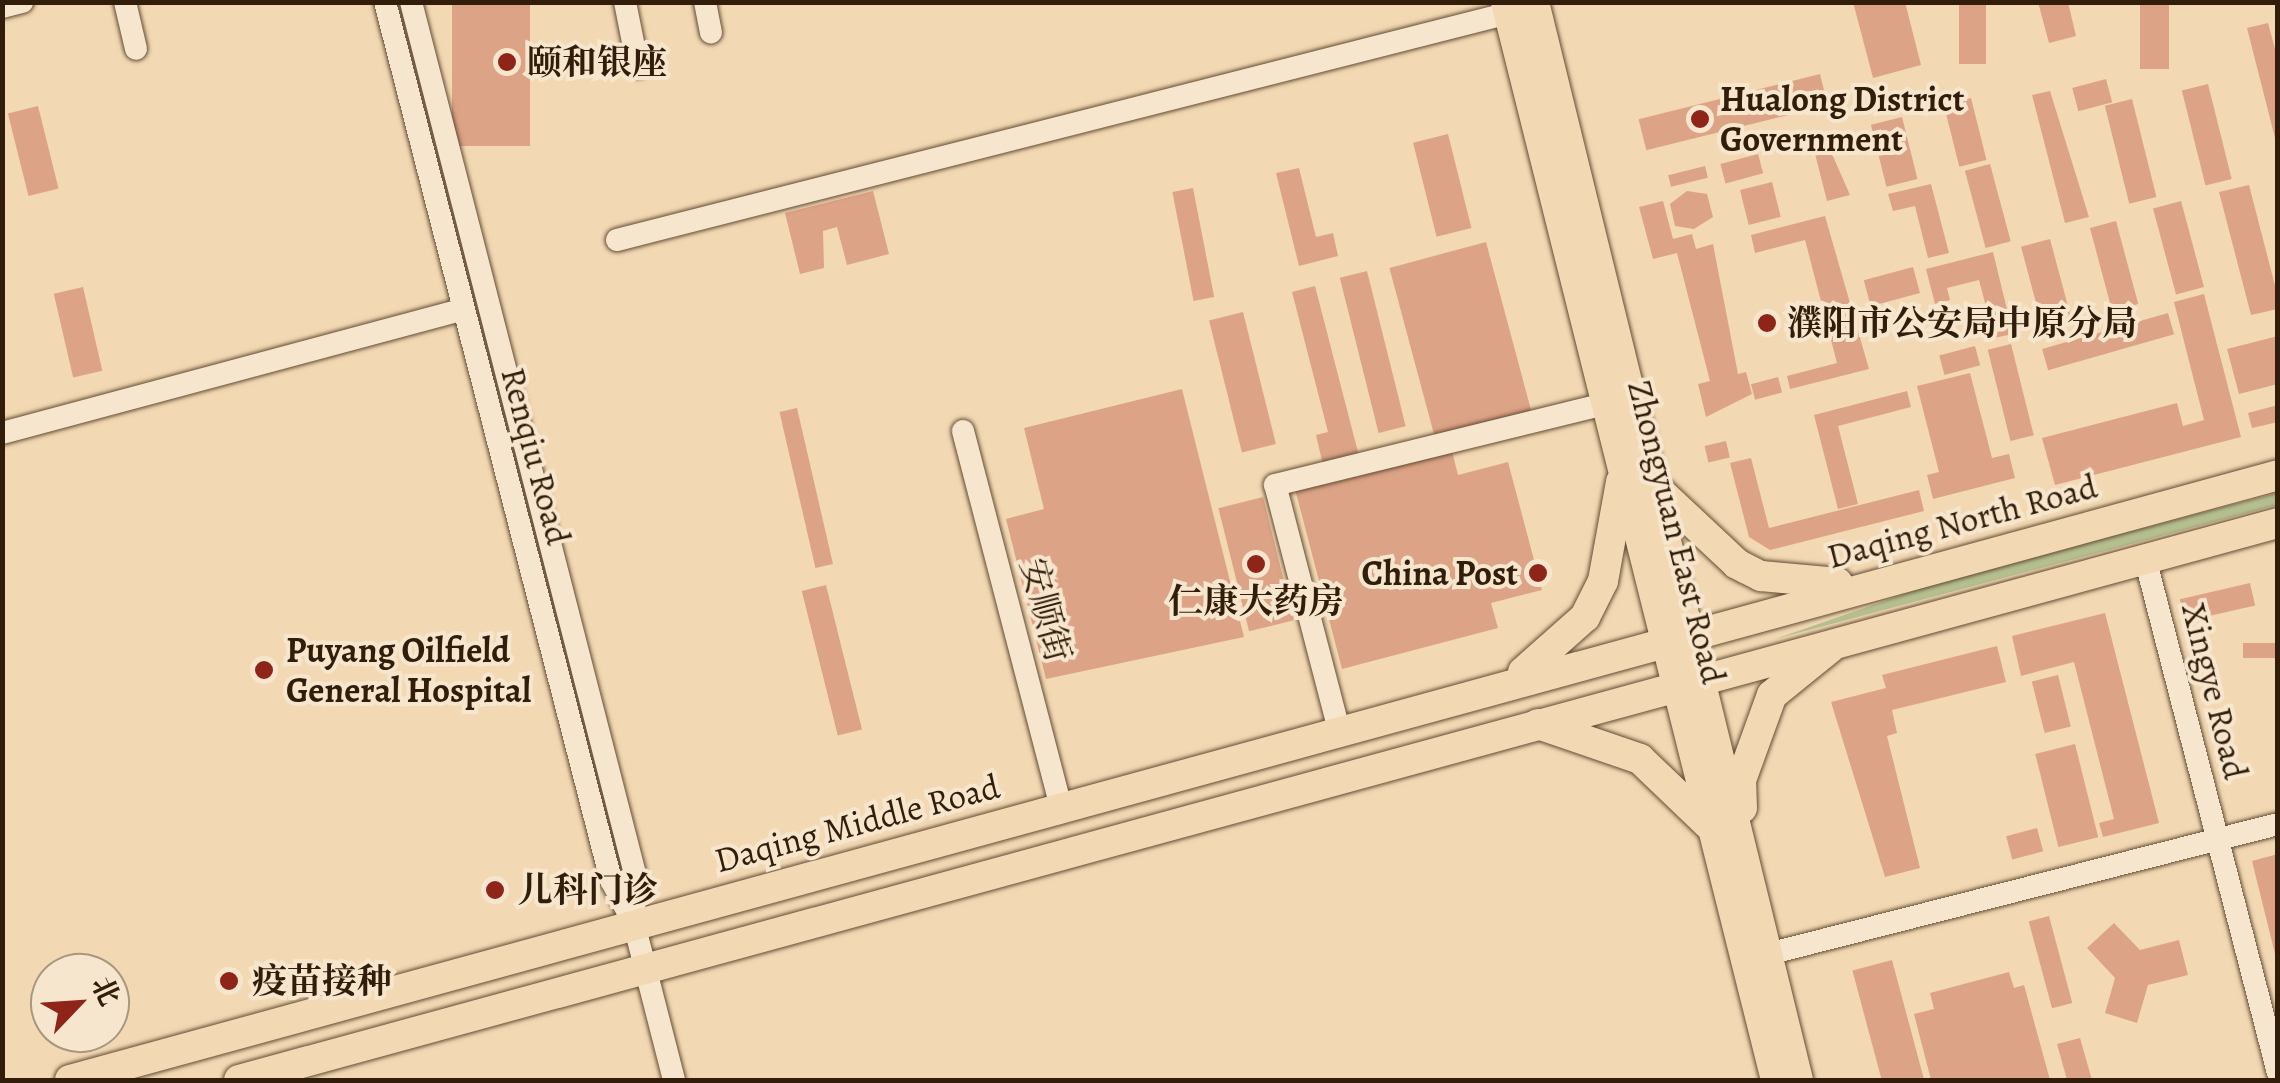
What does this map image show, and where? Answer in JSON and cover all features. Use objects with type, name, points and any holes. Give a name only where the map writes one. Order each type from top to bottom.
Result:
[{"type":"main road","name":"Zhongyuan East Road","points":[[1516,6],[1606,404],[1678,637]]},
{"type":"main road","name":"Zhongyuan East Road","points":[[1516,6],[1653,484],[1713,832],[1776,1080]]},
{"type":"main road","points":[[1510,683],[1584,616],[1603,581],[1623,469]]},
{"type":"main road","name":"Daqing North Road","points":[[1678,637],[2278,476]]},
{"type":"main road","points":[[1653,484],[1714,552],[1761,576],[1871,584]]},
{"type":"main road","points":[[239,1080],[1688,680],[2278,523]]},
{"type":"main road","name":"Daqing Middle Road","points":[[70,1080],[1678,637]]},
{"type":"main road","points":[[1743,852],[1741,780],[1772,695],[1845,638]]},
{"type":"main road","name":"Zhongyuan East Road","points":[[1688,680],[1743,852],[1798,1080]]},
{"type":"main road","points":[[1534,723],[1640,758],[1713,832]]},
{"type":"street","points":[[2,8],[22,2]]},
{"type":"street","points":[[125,2],[136,49]]},
{"type":"street","name":"Renqiu Road","points":[[385,2],[611,880],[634,924],[674,1080]]},
{"type":"street","name":"Renqiu Road","points":[[411,2],[635,874],[634,924]]},
{"type":"street","points":[[625,2],[638,67]]},
{"type":"street","points":[[704,2],[712,32]]},
{"type":"street","points":[[617,240],[1516,6]]},
{"type":"street","points":[[2,433],[462,310]]},
{"type":"street","points":[[1339,730],[1274,484],[1606,404]]},
{"type":"street","name":"安顺街","points":[[963,431],[1061,806]]},
{"type":"street","name":"Xingye Road","points":[[2146,558],[2278,1073]]},
{"type":"street","points":[[1768,954],[2278,824]]},
{"type":"green space","points":[[2277,493],[2277,505],[1775,639],[1942,581]]},
{"type":"building","name":"颐和银座","points":[[452,2],[530,2],[530,146],[452,146]]},
{"type":"building","points":[[1853,2],[1905,2],[1921,65],[1873,78]]},
{"type":"building","points":[[1959,2],[1986,2],[1986,64],[1959,64]]},
{"type":"building","points":[[2038,2],[2068,2],[2076,36],[2049,43]]},
{"type":"building","points":[[2140,2],[2169,2],[2169,69],[2140,69]]},
{"type":"building","points":[[2268,23],[2278,60],[2276,142],[2247,28]]},
{"type":"building","points":[[1820,74],[1828,105],[1646,150],[1639,119]]},
{"type":"building","points":[[2106,79],[2112,102],[2078,111],[2072,88]]},
{"type":"building","points":[[2208,84],[2232,179],[2206,186],[2182,91]]},
{"type":"building","points":[[2050,91],[2089,217],[2065,223],[2032,95]]},
{"type":"building","points":[[1971,98],[1986,160],[1959,167],[1944,105]]},
{"type":"building","points":[[2132,99],[2156,197],[2129,204],[2105,106]]},
{"type":"building","points":[[38,106],[59,188],[28,196],[8,113]]},
{"type":"building","points":[[1902,117],[1917,179],[1886,187],[1871,125]]},
{"type":"building","points":[[1834,133],[1839,152],[1832,154],[1850,195],[1827,201],[1811,138]]},
{"type":"building","points":[[1448,134],[1471,228],[1437,237],[1413,143]]},
{"type":"building","points":[[1758,154],[1763,173],[1726,183],[1720,164]]},
{"type":"building","points":[[1990,164],[2011,241],[1986,248],[1965,171]]},
{"type":"building","points":[[1705,166],[1708,178],[1671,187],[1668,175]]},
{"type":"building","points":[[1299,168],[1316,237],[1333,233],[1338,256],[1299,266],[1276,173]]},
{"type":"building","points":[[1772,182],[1781,217],[1749,225],[1740,190]]},
{"type":"building","points":[[1931,184],[1949,253],[1928,258],[1915,206],[1893,211],[1888,194]]},
{"type":"building","points":[[2249,185],[2278,297],[2278,309],[2251,315],[2219,192]]},
{"type":"building","points":[[1193,188],[1214,297],[1194,301],[1172,192]]},
{"type":"building","points":[[873,191],[889,254],[847,265],[837,227],[823,231],[824,268],[800,274],[785,213]]},
{"type":"building","points":[[1687,191],[1707,194],[1713,217],[1694,229],[1675,226],[1670,204]]},
{"type":"building","points":[[1663,201],[1673,239],[1692,234],[1696,249],[1713,244],[1738,374],[1746,372],[1752,394],[1706,417],[1698,384],[1710,381],[1677,253],[1653,259],[1639,207]]},
{"type":"building","points":[[2181,201],[2204,287],[2176,294],[2153,209]]},
{"type":"building","points":[[1825,216],[1869,369],[1790,389],[1787,376],[1837,363],[1805,240],[1755,253],[1751,235]]},
{"type":"building","points":[[2116,221],[2138,304],[2112,311],[2090,228]]},
{"type":"building","points":[[2050,239],[2071,319],[2043,327],[2021,247]]},
{"type":"building","points":[[1486,242],[1531,411],[1435,437],[1389,268]]},
{"type":"building","points":[[1993,252],[2013,334],[1994,338],[1979,280],[1947,288],[1950,300],[1935,304],[1926,269]]},
{"type":"building","points":[[1913,267],[1920,293],[1871,306],[1864,280]]},
{"type":"building","points":[[1367,271],[1406,426],[1379,433],[1340,278]]},
{"type":"building","points":[[1315,286],[1359,456],[1323,465],[1316,435],[1328,432],[1292,292]]},
{"type":"building","points":[[83,287],[102,371],[73,378],[54,294]]},
{"type":"building","points":[[2204,294],[2241,437],[2055,485],[2042,438],[2177,403],[2183,426],[2204,420],[2174,302]]},
{"type":"building","points":[[1243,312],[1276,444],[1242,452],[1209,320]]},
{"type":"building","points":[[2168,313],[2174,334],[2048,370],[2042,349]]},
{"type":"building","points":[[2278,336],[2278,384],[2239,394],[2227,349]]},
{"type":"building","points":[[2011,344],[2034,435],[2010,441],[1988,350]]},
{"type":"building","points":[[1975,346],[1980,365],[1944,375],[1939,356]]},
{"type":"building","points":[[1970,373],[1992,458],[2009,454],[2015,478],[1933,499],[1927,475],[1939,472],[1917,386]]},
{"type":"building","points":[[1778,377],[1782,392],[1755,400],[1751,384]]},
{"type":"building","points":[[1182,389],[1244,637],[1046,679],[1006,519],[1044,509],[1024,428]]},
{"type":"building","points":[[1907,391],[1911,407],[1838,426],[1858,504],[1838,509],[1814,415]]},
{"type":"building","points":[[2278,405],[2278,422],[2252,428],[2248,413]]},
{"type":"building","points":[[797,408],[833,564],[815,568],[779,412]]},
{"type":"building","points":[[1726,441],[1730,458],[1708,463],[1705,446]]},
{"type":"building","points":[[1452,451],[1458,475],[1508,462],[1542,590],[1491,603],[1498,628],[1342,669],[1295,489]]},
{"type":"building","points":[[1751,458],[1769,528],[1919,490],[1924,511],[1770,550],[1749,537],[1730,463]]},
{"type":"building","name":"仁康大药房","points":[[1263,497],[1294,620],[1249,631],[1218,508]]},
{"type":"building","points":[[2250,583],[2255,605],[2185,622],[2180,599]]},
{"type":"building","points":[[826,585],[862,730],[838,736],[802,591]]},
{"type":"building","points":[[2105,613],[2159,823],[2103,837],[2099,823],[2114,819],[2074,662],[2021,676],[2012,636]]},
{"type":"building","points":[[2243,643],[2278,643],[2278,658],[2243,658]]},
{"type":"building","points":[[1997,646],[2006,682],[1892,710],[1897,733],[1887,736],[1920,868],[1885,877],[1831,702],[1886,688],[1882,675]]},
{"type":"building","points":[[2058,675],[2071,726],[2045,733],[2032,682]]},
{"type":"building","points":[[2075,744],[2098,837],[2058,847],[2035,754]]},
{"type":"building","points":[[2037,828],[2043,851],[2012,859],[2006,836]]},
{"type":"building","points":[[2278,854],[2278,957],[2276,958],[2252,861]]},
{"type":"building","points":[[2049,916],[2072,1003],[2052,1008],[2029,921]]},
{"type":"building","points":[[2114,923],[2140,950],[2179,940],[2188,975],[2148,985],[2137,1023],[2105,1013],[2115,978],[2087,948]]},
{"type":"building","points":[[1892,960],[1924,1080],[1882,1080],[1852,971]]},
{"type":"building","points":[[2009,972],[2014,988],[2024,985],[2050,1080],[1931,1080],[1914,1014],[1934,1009],[1930,993]]},
{"type":"building","points":[[2080,1038],[2092,1080],[2067,1080],[2057,1044]]},
{"type":"place","name":"颐和银座","points":[[507,62]]},
{"type":"place","name":"Hualong District Government","points":[[1700,119]]},
{"type":"place","name":"濮阳市公安局中原分局","points":[[1767,323]]},
{"type":"place","name":"仁康大药房","points":[[1256,564]]},
{"type":"place","name":"China Post","points":[[1538,573]]},
{"type":"place","name":"Puyang Oilfield General Hospital","points":[[264,670]]},
{"type":"place","name":"儿科门诊","points":[[495,890]]},
{"type":"place","name":"疫苗接种","points":[[229,981]]}]
